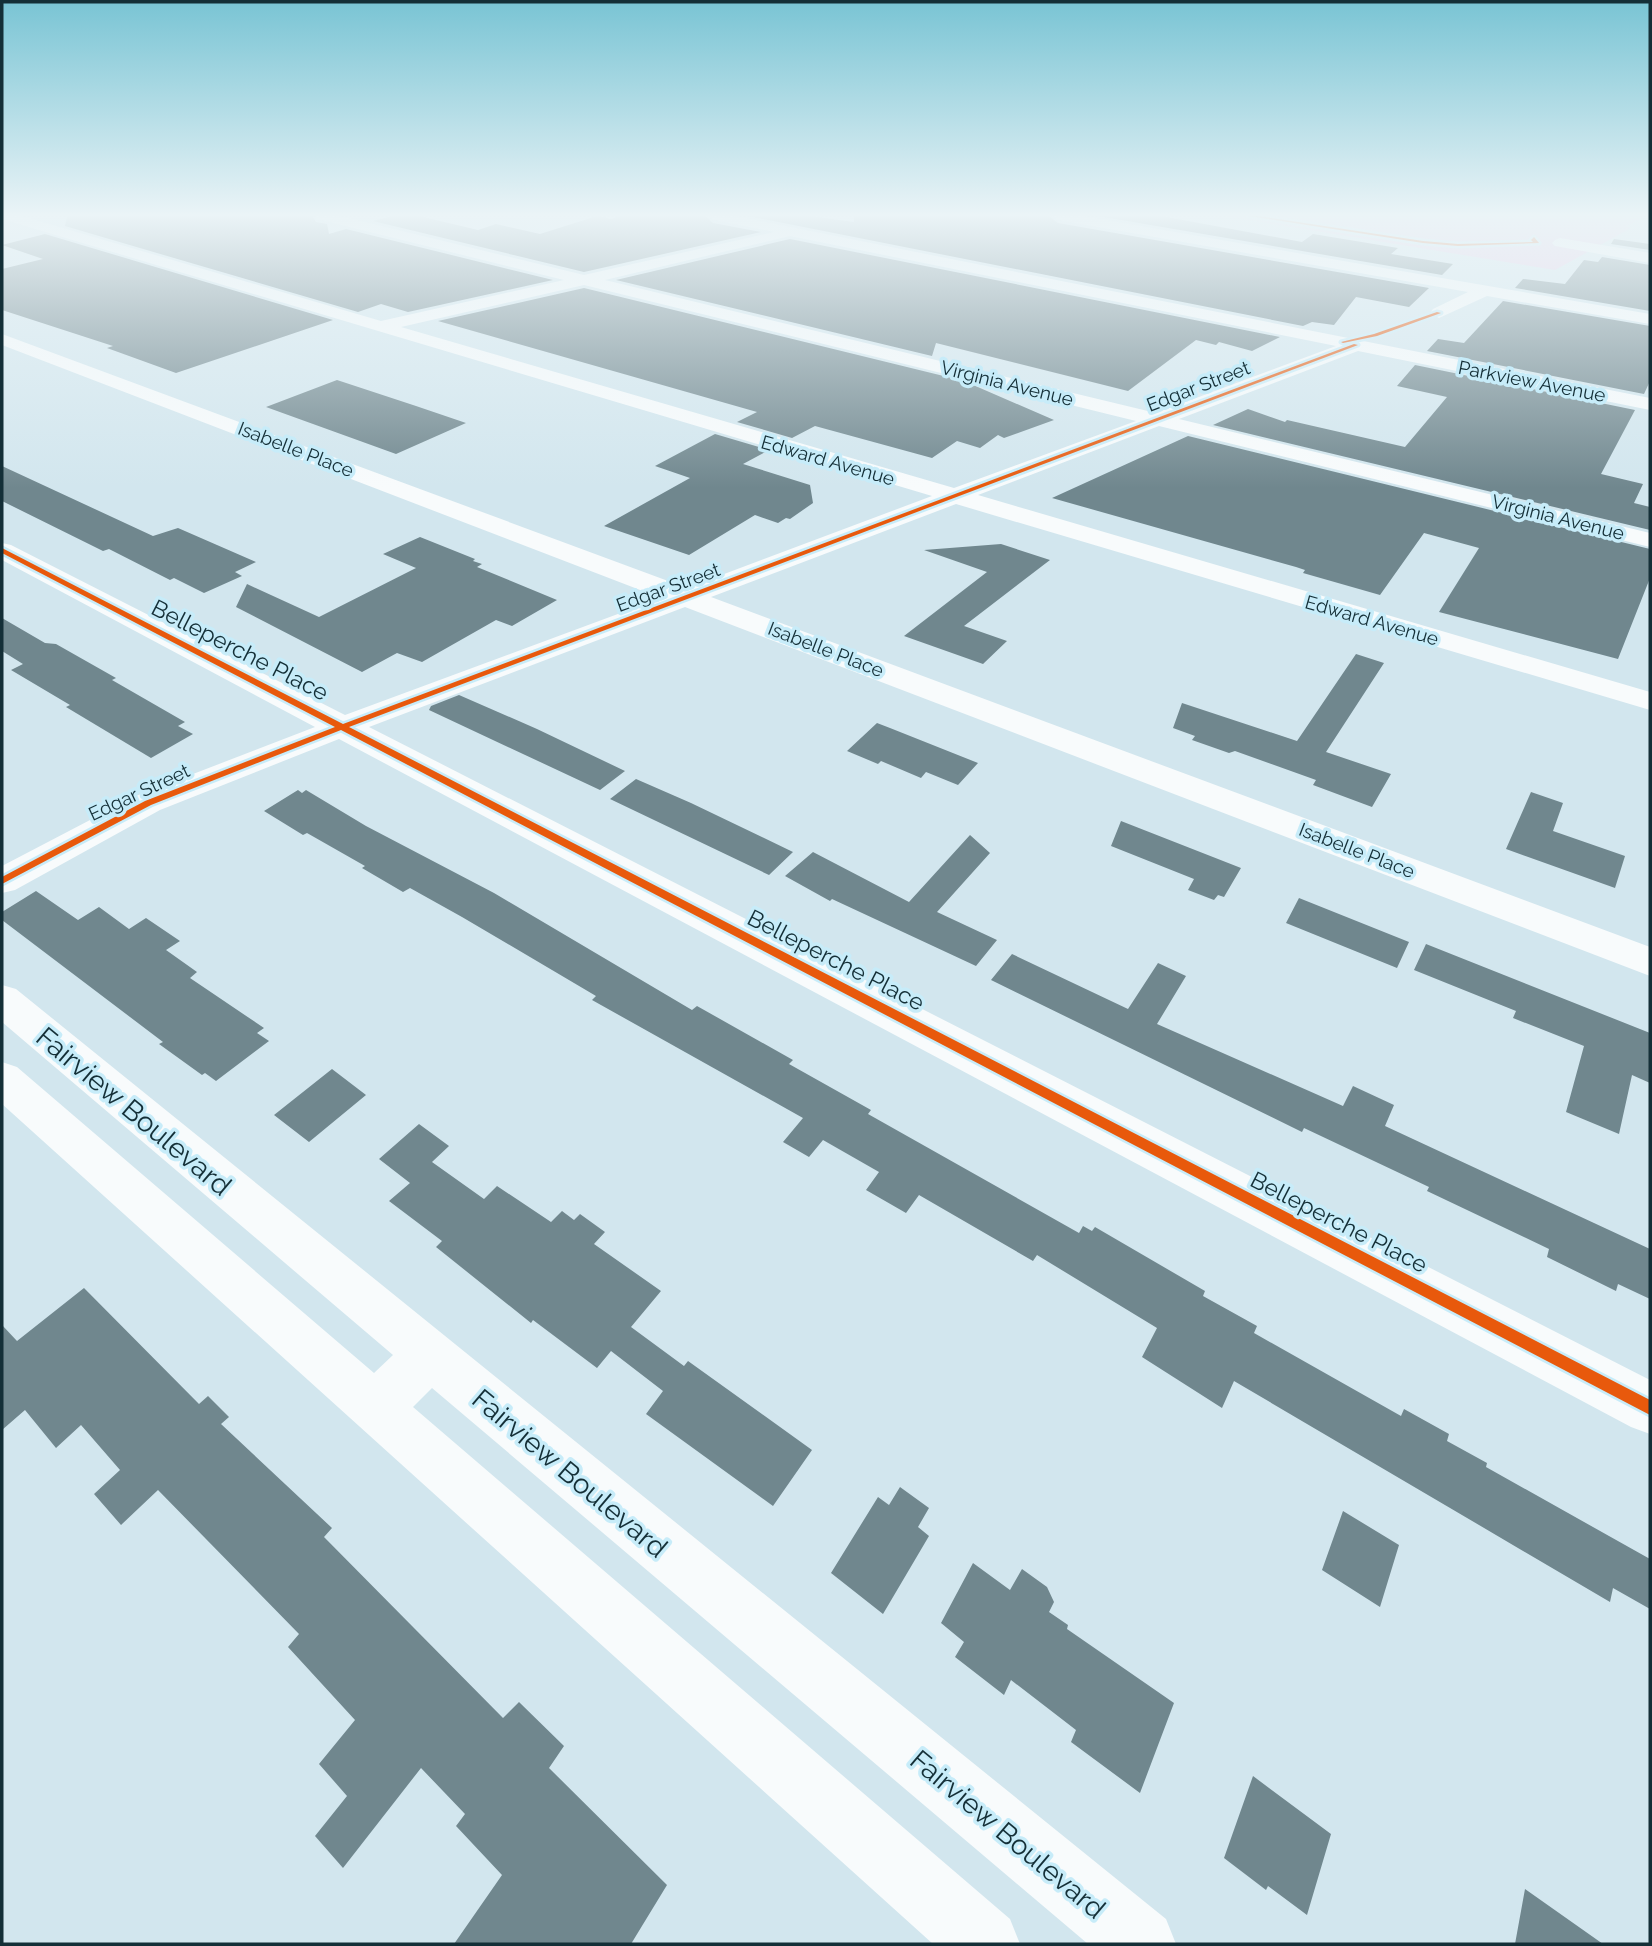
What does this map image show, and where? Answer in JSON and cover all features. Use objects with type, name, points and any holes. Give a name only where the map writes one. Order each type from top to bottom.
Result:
[{"type":"street","name":"Edward Avenue","points":[[310,307],[1650,701]]},
{"type":"street","points":[[377,327],[467,307]]},
{"type":"street","name":"Virginia Avenue","points":[[696,307],[1650,540]]},
{"type":"street","name":"Parkview Avenue","points":[[1166,307],[1650,404]]},
{"type":"street","points":[[1439,313],[1451,307]]},
{"type":"street","points":[[1581,307],[1650,319]]},
{"type":"street","name":"Isabelle Place","points":[[2,339],[1650,962]]},
{"type":"street","name":"Edgar Street","points":[[2,881],[148,803],[342,727],[957,498],[1356,345]]},
{"type":"street","name":"Belleperche Place","points":[[2,550],[1650,1408]]},
{"type":"street","name":"Fairview Boulevard","points":[[2,1000],[1141,1944]]},
{"type":"street","points":[[2,1079],[985,1944]]},
{"type":"street","points":[[374,1408],[429,1356]]},
{"type":"building","points":[[2,307],[289,307],[333,320],[176,373],[107,348],[113,346],[2,310]]},
{"type":"building","points":[[340,307],[373,307],[358,312]]},
{"type":"building","points":[[390,307],[432,307],[408,312]]},
{"type":"building","points":[[501,307],[661,307],[964,381],[1054,420],[1004,438],[998,435],[980,448],[957,441],[932,458],[815,426],[792,438],[737,422],[757,412],[438,321]]},
{"type":"building","points":[[727,307],[1129,307],[1280,337],[1252,351],[1219,342],[1216,345],[1196,340],[1128,391],[936,343],[932,356]]},
{"type":"building","points":[[1206,307],[1348,307],[1334,325],[1312,322],[1303,326]]},
{"type":"building","points":[[1498,307],[1537,307],[1650,326],[1650,381],[1644,394],[1427,351],[1438,339],[1464,343]]},
{"type":"building","points":[[1625,307],[1650,307],[1650,311]]},
{"type":"building","points":[[1415,365],[1635,410],[1601,474],[1643,484],[1634,503],[1650,507],[1650,530],[1213,425],[1248,409],[1285,422],[1287,420],[1405,447],[1447,397],[1397,386]]},
{"type":"building","points":[[337,380],[466,423],[396,454],[266,407]]},
{"type":"building","points":[[715,434],[769,450],[743,464],[810,485],[813,503],[790,519],[786,518],[778,523],[755,515],[689,555],[604,526],[690,478],[655,466]]},
{"type":"building","points":[[1188,436],[1650,549],[1650,578],[1618,659],[1439,612],[1479,548],[1424,533],[1380,595],[1303,573],[1305,570],[1296,567],[1052,498]]},
{"type":"building","points":[[2,466],[153,536],[178,528],[256,562],[235,572],[242,576],[204,593],[174,578],[170,580],[109,549],[103,551],[2,501]]},
{"type":"building","points":[[420,537],[475,559],[473,561],[482,564],[477,567],[557,600],[512,626],[496,620],[422,662],[397,653],[362,672],[236,607],[247,584],[319,617],[416,568],[383,554]]},
{"type":"building","points":[[1001,544],[1050,560],[964,626],[1007,641],[983,664],[904,636],[987,572],[924,550]]},
{"type":"building","points":[[2,618],[45,643],[56,644],[116,678],[112,680],[185,722],[178,726],[193,734],[151,758],[66,707],[70,705],[11,670],[23,664],[2,651]]},
{"type":"building","points":[[1356,654],[1384,663],[1326,752],[1391,774],[1372,807],[1313,785],[1316,780],[1235,751],[1229,753],[1192,740],[1195,736],[1173,728],[1182,703],[1297,741]]},
{"type":"building","points":[[459,695],[625,771],[600,790],[429,710],[431,706]]},
{"type":"building","points":[[877,723],[978,763],[958,785],[926,772],[921,778],[881,761],[878,764],[847,751]]},
{"type":"building","points":[[636,779],[793,852],[769,875],[610,799]]},
{"type":"building","points":[[298,790],[302,793],[306,790],[366,826],[494,893],[692,1010],[697,1006],[793,1060],[789,1064],[871,1110],[868,1114],[1079,1233],[1083,1226],[1092,1231],[1095,1227],[1205,1291],[1203,1296],[1257,1326],[1254,1333],[1401,1416],[1404,1409],[1449,1434],[1447,1441],[1487,1463],[1486,1467],[1650,1559],[1650,1609],[1613,1588],[1610,1602],[1234,1381],[1222,1408],[1142,1357],[1157,1328],[1037,1255],[1033,1261],[919,1195],[906,1213],[866,1190],[879,1172],[823,1140],[809,1157],[783,1142],[803,1118],[592,1000],[596,996],[462,917],[410,888],[403,892],[362,868],[365,866],[307,833],[303,835],[264,811]]},
{"type":"building","points":[[1531,792],[1563,803],[1553,831],[1625,856],[1615,888],[1506,849]]},
{"type":"building","points":[[1121,821],[1241,868],[1224,897],[1218,895],[1214,900],[1188,890],[1194,879],[1111,846]]},
{"type":"building","points":[[970,835],[990,853],[937,912],[997,940],[976,966],[832,899],[830,901],[785,876],[813,852],[909,902]]},
{"type":"building","points":[[36,891],[78,920],[99,907],[129,929],[146,918],[180,941],[166,950],[197,972],[190,978],[264,1028],[257,1033],[269,1041],[216,1081],[205,1073],[202,1075],[159,1044],[163,1042],[2,920],[2,912]]},
{"type":"building","points":[[1299,898],[1409,942],[1397,968],[1286,923]]},
{"type":"building","points":[[1426,944],[1650,1033],[1650,1083],[1632,1075],[1619,1134],[1566,1112],[1584,1046],[1513,1018],[1516,1011],[1414,970]]},
{"type":"building","points":[[1012,954],[1128,1009],[1158,963],[1186,976],[1157,1024],[1343,1106],[1353,1086],[1394,1105],[1385,1126],[1650,1249],[1650,1299],[1618,1284],[1616,1291],[1547,1257],[1549,1249],[1427,1191],[1429,1187],[1304,1128],[1302,1132],[991,980]]},
{"type":"building","points":[[332,1069],[366,1095],[309,1142],[274,1115]]},
{"type":"building","points":[[419,1124],[449,1146],[432,1162],[484,1199],[497,1186],[551,1222],[562,1211],[574,1220],[580,1214],[605,1232],[594,1244],[661,1291],[631,1327],[684,1366],[688,1361],[812,1450],[773,1506],[646,1414],[663,1391],[611,1351],[597,1368],[533,1320],[531,1323],[436,1247],[442,1241],[389,1201],[410,1183],[379,1159]]},
{"type":"building","points":[[84,1288],[199,1404],[208,1396],[229,1417],[221,1424],[332,1528],[324,1537],[503,1718],[519,1702],[564,1746],[549,1768],[667,1885],[631,1944],[454,1944],[502,1875],[456,1826],[465,1814],[421,1768],[343,1868],[315,1836],[347,1796],[319,1764],[355,1720],[288,1647],[299,1634],[158,1490],[121,1525],[94,1494],[120,1470],[81,1425],[56,1448],[25,1410],[2,1430],[2,1325],[17,1341]]},
{"type":"building","points":[[900,1487],[929,1508],[918,1527],[929,1536],[883,1614],[831,1573],[878,1497],[889,1505]]},
{"type":"building","points":[[1343,1511],[1399,1545],[1380,1607],[1322,1570]]},
{"type":"building","points":[[973,1563],[1010,1590],[1022,1569],[1047,1587],[1054,1602],[1049,1612],[1068,1625],[1067,1629],[1174,1703],[1140,1793],[1071,1742],[1076,1730],[1011,1680],[1004,1695],[955,1657],[964,1642],[941,1623]]},
{"type":"building","points":[[1253,1776],[1331,1834],[1307,1915],[1268,1886],[1266,1890],[1224,1858]]},
{"type":"building","points":[[1525,1889],[1603,1944],[1515,1944]]},
{"type":"cycle path","points":[[1343,342],[1375,335],[1439,313]]},
{"type":"cycle path","points":[[2,881],[148,803],[342,727],[1356,345]]},
{"type":"cycle path","points":[[2,550],[1650,1408]]}]
